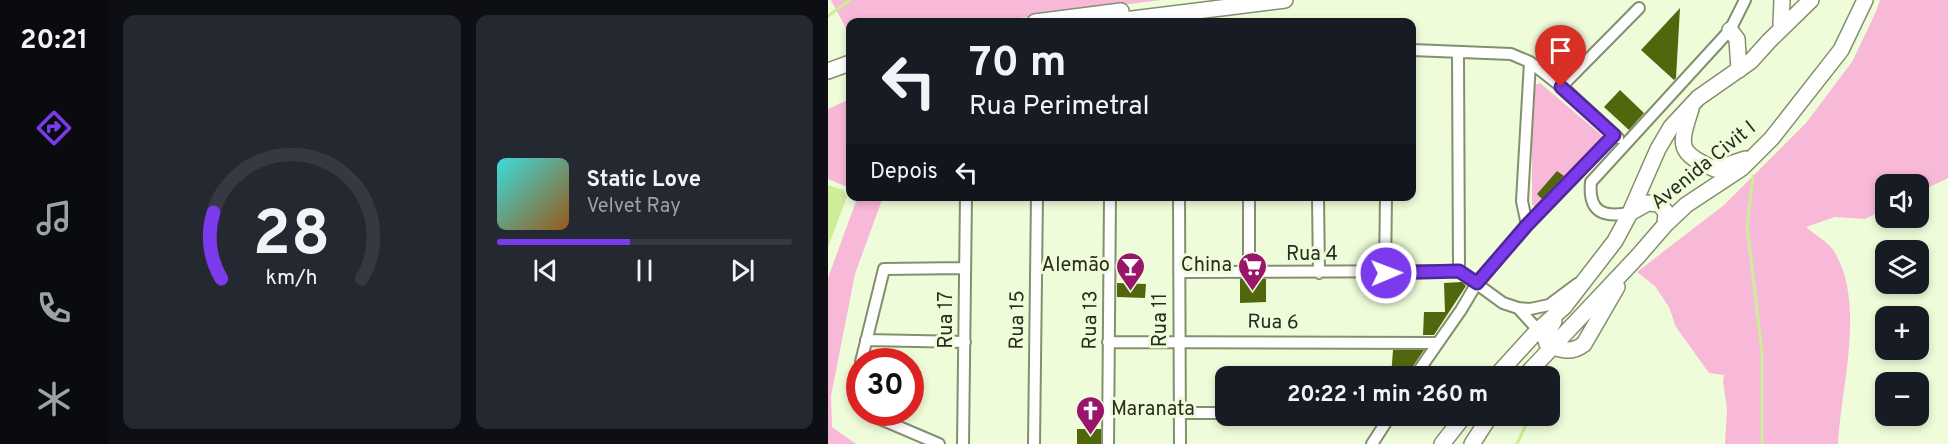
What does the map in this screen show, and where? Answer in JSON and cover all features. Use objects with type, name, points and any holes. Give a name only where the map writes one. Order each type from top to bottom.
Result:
[{"type":"main road","points":[[1065,18],[1202,0]]},
{"type":"main road","points":[[1140,18],[1285,0]]},
{"type":"main road","points":[[1781,24],[1782,0]]},
{"type":"main road","points":[[1769,41],[1797,0]]},
{"type":"main road","points":[[1769,41],[1811,0]]},
{"type":"main road","name":"Avenida Civit I","points":[[1534,366],[1665,225],[1686,205],[1742,168],[1772,138],[1841,50],[1864,0]]},
{"type":"main road","points":[[1730,30],[1737,39],[1739,70]]},
{"type":"main road","name":"Avenida Civit I","points":[[1505,366],[1563,308],[1615,241],[1658,149],[1671,127],[1698,98],[1751,61],[1769,41]]},
{"type":"main road","points":[[828,60],[846,53]]},
{"type":"main road","points":[[828,71],[846,64]]},
{"type":"main road","points":[[1693,104],[1683,133],[1684,149],[1693,160],[1715,169],[1754,156]]},
{"type":"main road","points":[[1630,213],[1648,203],[1659,204],[1666,212],[1665,225]]},
{"type":"main road","points":[[1553,346],[1547,344],[1545,338],[1563,308]]},
{"type":"main road","points":[[1442,444],[1456,426]]},
{"type":"main road","points":[[1472,444],[1484,426]]},
{"type":"street","points":[[1630,213],[1606,214],[1595,208],[1590,196],[1592,182],[1730,30],[1745,0]]},
{"type":"street","points":[[1561,87],[1639,9]]},
{"type":"street","points":[[1416,50],[1511,54],[1530,62],[1625,144]]},
{"type":"street","points":[[1458,53],[1459,271],[1503,303],[1518,308],[1536,309],[1549,305],[1590,274]]},
{"type":"street","points":[[1527,225],[1522,201],[1530,62]]},
{"type":"street","points":[[1422,366],[1477,283],[1527,225],[1614,135]]},
{"type":"street","name":"Rua 17","points":[[963,444],[966,201]]},
{"type":"street","name":"Rua 15","points":[[1034,444],[1037,201]]},
{"type":"street","name":"Rua 13","points":[[1108,444],[1110,201]]},
{"type":"street","name":"Rua 11","points":[[1179,201],[1180,444]]},
{"type":"street","points":[[1248,201],[1249,273]]},
{"type":"street","points":[[1318,201],[1319,273]]},
{"type":"street","points":[[1386,201],[1386,273]]},
{"type":"street","points":[[864,348],[884,269],[965,268]]},
{"type":"street","name":"Rua 4","points":[[1179,272],[1459,271]]},
{"type":"street","points":[[1518,308],[1539,330]]},
{"type":"street","points":[[866,340],[965,342]]},
{"type":"street","name":"Rua 6","points":[[1108,342],[1437,343]]},
{"type":"street","points":[[1179,413],[1215,412]]},
{"type":"street","points":[[897,426],[939,444]]},
{"type":"street","points":[[1372,444],[1384,426]]},
{"type":"shaded area","points":[[831,0],[1161,0],[1020,18],[846,18],[846,28]]},
{"type":"shaded area","points":[[1880,0],[1948,0],[1948,178],[1929,187],[1929,174],[1875,174],[1875,214],[1865,219],[1835,217],[1806,227],[1834,251],[1849,295],[1849,346],[1838,444],[1725,444],[1727,409],[1724,375],[1709,373],[1676,327],[1669,307],[1655,286],[1637,272],[1724,205],[1806,123],[1852,62]]},
{"type":"shaded area","points":[[1540,83],[1605,138],[1537,210],[1532,204],[1532,90],[1533,86]]},
{"type":"shaded area","points":[[846,101],[846,186],[828,179],[828,109]]},
{"type":"shaded area","points":[[828,185],[843,190],[846,200],[828,247]]},
{"type":"shaded area","points":[[856,201],[882,201],[855,274],[831,396],[832,427],[856,444],[828,444],[828,278]]},
{"type":"building","points":[[1680,8],[1676,78],[1674,80],[1641,50]]},
{"type":"building","points":[[1620,90],[1644,113],[1629,130],[1604,107]]},
{"type":"building","points":[[1557,171],[1564,176],[1542,199],[1537,194]]},
{"type":"building","name":"China","points":[[1240,279],[1266,279],[1266,302],[1240,303]]},
{"type":"building","points":[[1462,282],[1466,286],[1434,335],[1423,335],[1424,312],[1445,312],[1444,283]]},
{"type":"building","name":"Alemão","points":[[1117,283],[1146,284],[1145,298],[1117,297]]},
{"type":"building","points":[[1393,350],[1424,350],[1413,366],[1392,366]]},
{"type":"building","name":"Maranata","points":[[1077,429],[1101,429],[1101,444],[1077,444]]},
{"type":"waterway","points":[[828,16],[850,0]]},
{"type":"waterway","points":[[1753,176],[1747,226],[1762,352],[1762,444]]},
{"type":"waterway","points":[[1517,444],[1525,426]]},
{"type":"place","name":"Alemão","points":[[1131,292]]},
{"type":"place","name":"China","points":[[1253,292]]},
{"type":"place","name":"Maranata","points":[[1090,436]]},
{"type":"route","points":[[1386,273],[1459,271],[1477,283],[1527,225],[1614,135],[1561,87]]}]
